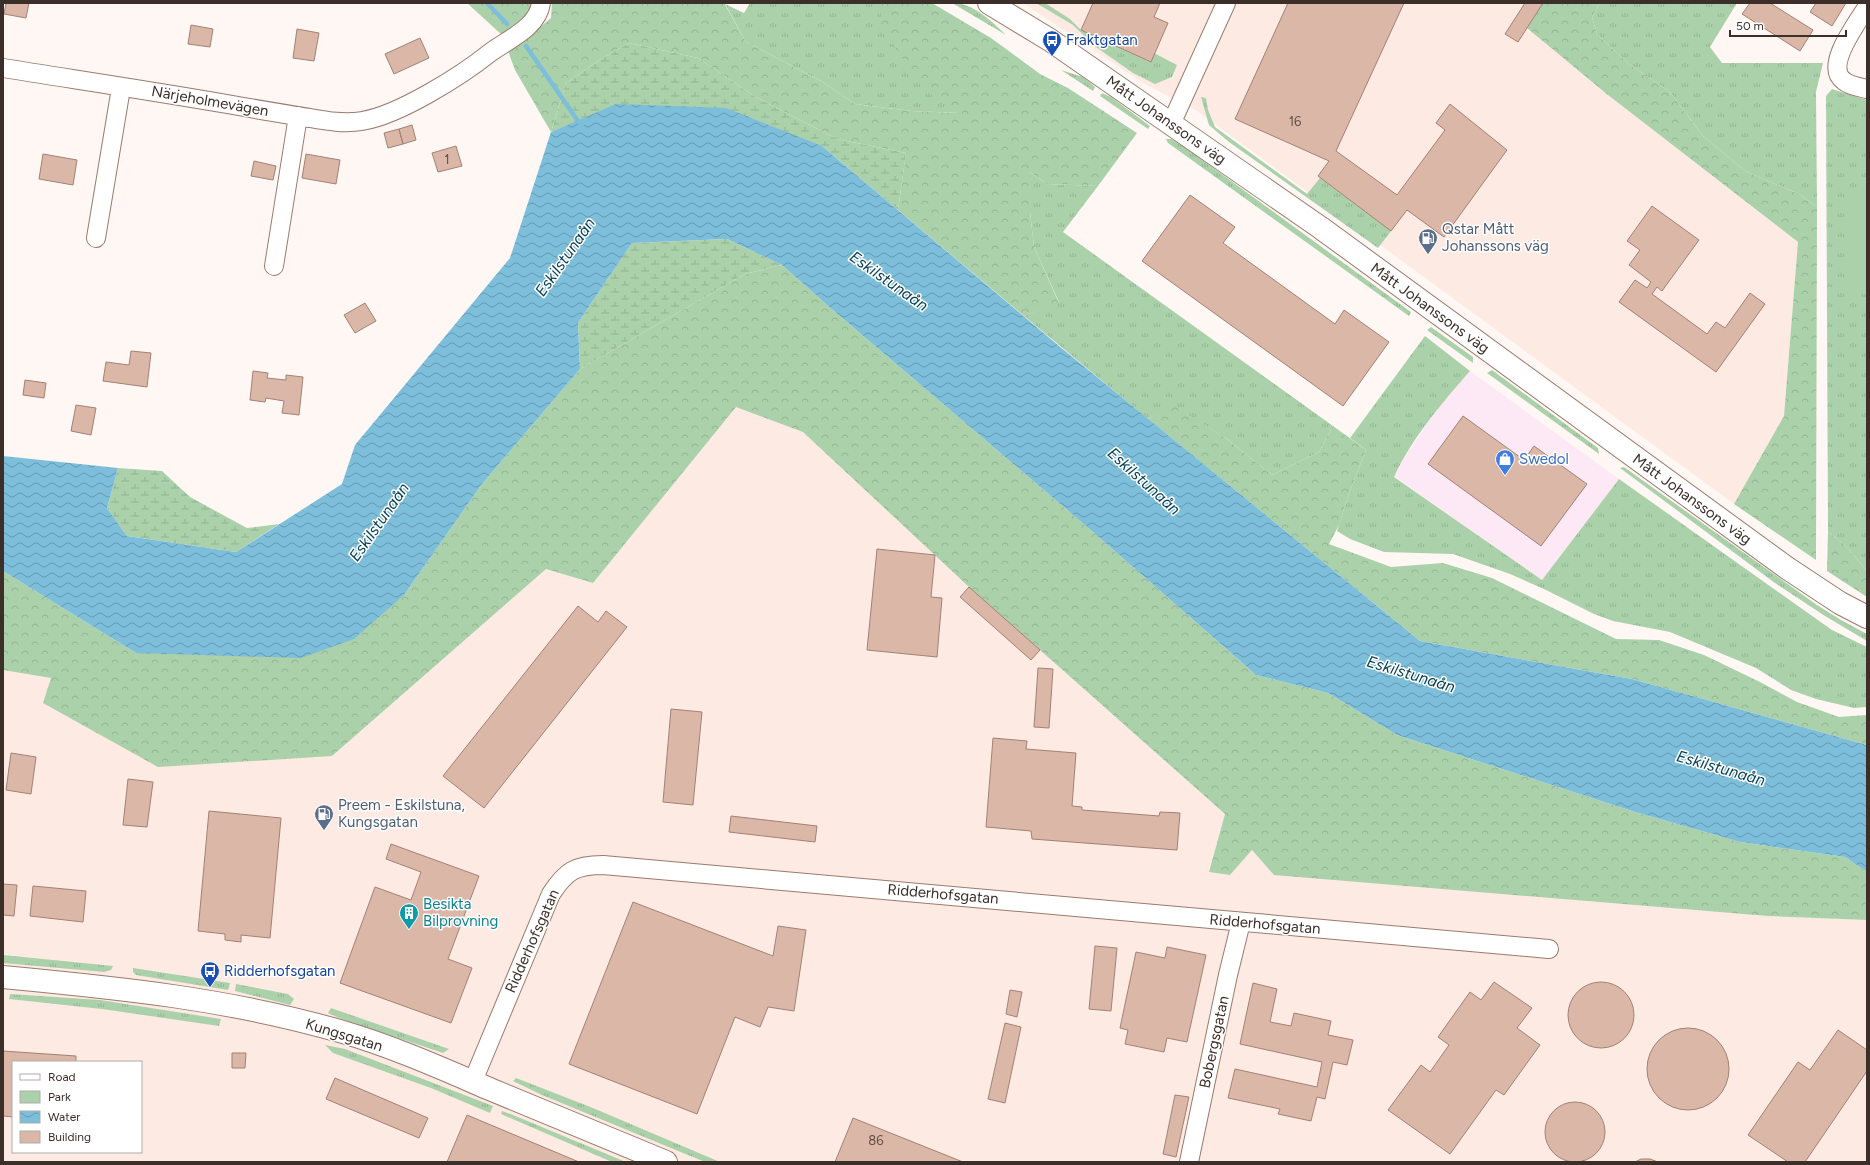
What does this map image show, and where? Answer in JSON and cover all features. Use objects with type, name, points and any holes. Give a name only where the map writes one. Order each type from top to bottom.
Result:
[{"type":"street","name":"Närjeholmevägen","points":[[3,68],[121,88],[153,91],[298,116],[344,122],[359,122],[376,119],[435,89],[475,65],[527,28],[540,11],[541,3]]},
{"type":"street","name":"Mått Johanssons väg","points":[[989,3],[1050,40],[1321,228],[1780,563],[1840,603],[1867,617]]},
{"type":"street","points":[[1171,124],[1226,3]]},
{"type":"street","points":[[1867,7],[1841,49],[1838,65],[1841,79],[1852,86],[1867,89]]},
{"type":"street","points":[[96,238],[121,88]]},
{"type":"street","points":[[274,266],[298,116]]},
{"type":"street","name":"Ridderhofsgatan","points":[[473,1081],[551,894],[562,878],[574,868],[587,865],[603,865],[896,890],[1549,949]]},
{"type":"street","name":"Bobergsgatan","points":[[1189,1162],[1228,974],[1241,922]]},
{"type":"street","name":"Kungsgatan","points":[[3,977],[120,988],[179,996],[268,1013],[343,1033],[395,1050],[473,1081],[666,1162]]},
{"type":"shaded area","points":[[1023,3],[1542,3],[1608,95],[1798,242],[1784,416],[1734,504],[1197,111],[1145,84]]},
{"type":"shaded area","points":[[1470,371],[1619,479],[1542,580],[1394,476],[1408,452],[1443,401]]},
{"type":"shaded area","points":[[736,406],[803,432],[969,587],[1225,814],[1209,872],[1230,875],[1252,850],[1768,916],[1867,920],[1867,1162],[3,1162],[3,670],[51,678],[332,756],[546,569],[593,583]]},
{"type":"green space","points":[[467,3],[534,3],[526,20],[502,35]]},
{"type":"green space","points":[[552,3],[724,3],[746,42],[821,81],[855,104],[911,111],[959,113],[923,89],[881,26],[881,3],[932,3],[991,38],[1040,74],[1068,88],[1137,133],[1098,186],[1047,184],[1030,172],[1030,212],[1034,247],[1059,303],[1024,316],[898,210],[906,153],[837,139],[754,96],[698,58],[629,43],[604,57],[566,83],[551,132],[515,70],[508,51],[527,38],[551,18]]},
{"type":"green space","points":[[750,3],[881,3],[881,26],[960,113],[911,111],[855,104],[821,81],[746,42],[725,4],[744,13]]},
{"type":"green space","points":[[952,3],[975,9],[1006,35]]},
{"type":"green space","points":[[1036,3],[1045,3],[1070,19],[1081,30],[1150,62],[1154,53],[1177,65],[1172,77],[1155,84],[1133,73],[1096,47],[1073,25]]},
{"type":"green space","points":[[1542,3],[1600,3],[1592,17],[1597,34],[1629,64],[1670,92],[1703,136],[1745,171],[1799,194],[1817,207],[1816,560],[1734,504],[1784,416],[1798,242],[1608,95],[1527,28]]},
{"type":"green space","points":[[1600,3],[1737,3],[1710,47],[1722,63],[1823,63],[1816,92],[1817,207],[1799,194],[1745,171],[1703,136],[1670,92],[1629,64],[1597,34],[1592,17]]},
{"type":"green space","points":[[629,43],[698,58],[754,96],[837,139],[906,153],[898,210],[822,146],[578,121],[551,132],[566,83],[604,57]]},
{"type":"green space","points":[[1061,70],[1083,77],[1095,87],[1093,91]]},
{"type":"green space","points":[[1832,89],[1867,100],[1867,571],[1844,544],[1828,532],[1826,96]]},
{"type":"green space","points":[[1102,93],[1111,97],[1150,126],[1148,129],[1100,96]]},
{"type":"green space","points":[[1201,97],[1206,98],[1208,110],[1215,127],[1307,194],[1320,178],[1391,231],[1378,248],[1229,142],[1209,125]]},
{"type":"green space","points":[[1860,129],[1867,130],[1867,151],[1856,149]]},
{"type":"green space","points":[[1166,139],[1171,139],[1183,146],[1411,312],[1409,316],[1168,143]]},
{"type":"green space","points":[[1030,172],[1047,184],[1098,186],[1063,232],[1333,426],[1319,452],[1272,475],[1227,439],[1175,407],[1148,419],[1024,316],[1059,302],[1034,247],[1030,212]]},
{"type":"green space","points":[[1847,187],[1867,187],[1867,294],[1847,294]]},
{"type":"green space","points":[[727,239],[782,265],[745,274],[580,369],[578,323],[632,243]]},
{"type":"green space","points":[[782,265],[1093,532],[1256,675],[1328,693],[1397,735],[1635,812],[1740,842],[1845,857],[1867,872],[1867,920],[1768,916],[1274,875],[1252,850],[1230,875],[1209,872],[1225,814],[969,587],[803,432],[736,407],[593,583],[546,569],[332,756],[158,767],[43,703],[51,678],[3,670],[3,571],[136,653],[404,595],[482,484],[580,369],[745,274]]},
{"type":"green space","points":[[1431,327],[1473,357],[1473,363],[1427,330]]},
{"type":"green space","points":[[1425,336],[1470,371],[1438,408],[1410,448],[1394,477],[1542,580],[1619,479],[1832,630],[1867,647],[1867,707],[1854,708],[1816,699],[1791,690],[1756,668],[1670,632],[1613,621],[1594,614],[1510,574],[1453,554],[1384,552],[1350,539],[1337,531],[1348,496],[1366,450],[1350,438]]},
{"type":"green space","points":[[1492,370],[1598,448],[1599,454],[1487,373]]},
{"type":"green space","points":[[1175,406],[1227,439],[1272,475],[1319,452],[1333,426],[1366,450],[1348,496],[1339,525],[1329,544],[1391,567],[1443,563],[1492,578],[1616,639],[1659,640],[1704,655],[1797,702],[1839,717],[1867,715],[1867,745],[1632,679],[1420,641],[1148,419]]},
{"type":"green space","points":[[1624,467],[1817,605],[1867,634],[1867,641],[1825,616],[1775,583],[1620,468]]},
{"type":"green space","points":[[118,468],[162,471],[190,497],[247,528],[279,524],[236,552],[127,536],[107,508]]},
{"type":"green space","points":[[1828,532],[1844,544],[1867,571],[1867,597],[1827,571]]},
{"type":"green space","points":[[3,955],[113,966],[111,970],[104,972],[3,963]]},
{"type":"green space","points":[[133,968],[230,983],[228,990],[136,975],[133,972]]},
{"type":"green space","points":[[236,984],[288,994],[294,999],[290,1005],[235,991]]},
{"type":"green space","points":[[10,994],[100,1000],[221,1019],[219,1026],[102,1009],[9,999]]},
{"type":"green space","points":[[331,1008],[449,1049],[443,1053],[339,1018],[328,1013]]},
{"type":"green space","points":[[325,1045],[345,1049],[493,1106],[490,1113],[431,1088],[333,1053]]},
{"type":"green space","points":[[516,1078],[593,1108],[720,1162],[705,1162],[542,1095],[513,1081]]},
{"type":"green space","points":[[502,1111],[626,1162],[612,1162],[501,1114]]},
{"type":"water","name":"Eskilstunaån","points":[[616,104],[726,108],[822,146],[1059,346],[1420,641],[1632,679],[1867,745],[1867,872],[1845,857],[1740,842],[1635,812],[1397,735],[1328,693],[1256,675],[1093,532],[782,265],[727,239],[632,243],[578,323],[580,369],[482,484],[404,595],[354,639],[301,658],[136,653],[3,571],[3,456],[118,468],[107,508],[127,536],[236,552],[342,484],[355,445],[510,258],[551,132]]},
{"type":"building","points":[[6,3],[29,3],[26,18],[4,14]]},
{"type":"building","points":[[1093,3],[1160,3],[1154,17],[1168,23],[1151,62],[1081,30]]},
{"type":"building","points":[[1288,3],[1404,3],[1336,151],[1397,195],[1445,130],[1436,123],[1450,104],[1507,150],[1444,237],[1407,210],[1391,231],[1318,176],[1329,161],[1235,119]]},
{"type":"building","points":[[1525,3],[1543,3],[1518,42],[1505,34]]},
{"type":"building","points":[[1750,3],[1770,3],[1813,30],[1800,51],[1742,14]]},
{"type":"building","points":[[1816,3],[1846,3],[1832,26],[1810,12]]},
{"type":"building","points":[[191,25],[213,29],[210,47],[188,44]]},
{"type":"building","points":[[297,29],[319,33],[314,61],[293,58]]},
{"type":"building","points":[[420,38],[429,58],[394,74],[385,54]]},
{"type":"building","points":[[412,125],[416,140],[403,144],[399,129]]},
{"type":"building","points":[[399,129],[403,144],[388,148],[384,133]]},
{"type":"building","points":[[456,146],[462,166],[438,172],[432,153]]},
{"type":"building","points":[[43,154],[77,160],[73,185],[39,179]]},
{"type":"building","points":[[306,154],[340,160],[336,184],[302,178]]},
{"type":"building","points":[[254,161],[276,166],[273,180],[251,176]]},
{"type":"building","points":[[1190,195],[1235,227],[1223,243],[1335,324],[1344,310],[1389,342],[1343,406],[1142,261]]},
{"type":"building","points":[[1652,206],[1699,240],[1662,291],[1657,287],[1652,294],[1707,334],[1716,322],[1725,328],[1750,293],[1765,304],[1716,372],[1619,302],[1635,280],[1647,288],[1651,282],[1629,265],[1640,250],[1627,241]]},
{"type":"building","points":[[365,303],[376,321],[355,333],[344,315]]},
{"type":"building","points":[[131,351],[151,353],[147,387],[103,381],[106,362],[129,365]]},
{"type":"building","points":[[253,371],[268,373],[267,378],[286,380],[286,375],[303,377],[299,415],[282,413],[284,401],[266,398],[265,402],[250,400]]},
{"type":"building","points":[[25,380],[46,383],[44,398],[23,395]]},
{"type":"building","points":[[76,405],[96,408],[91,435],[71,431]]},
{"type":"building","points":[[1463,416],[1524,460],[1534,446],[1587,484],[1541,546],[1428,464]]},
{"type":"building","points":[[877,549],[935,555],[931,597],[942,598],[937,657],[867,650]]},
{"type":"building","points":[[969,587],[1040,650],[1031,660],[960,597]]},
{"type":"building","points":[[578,606],[598,622],[606,611],[627,627],[484,808],[443,776]]},
{"type":"building","points":[[1038,668],[1053,669],[1049,728],[1034,727]]},
{"type":"building","points":[[671,709],[702,712],[693,805],[663,802]]},
{"type":"building","points":[[993,738],[1027,741],[1026,749],[1076,753],[1072,806],[1082,807],[1082,810],[1159,816],[1160,812],[1180,813],[1177,850],[1032,839],[1031,831],[986,827]]},
{"type":"building","points":[[11,753],[36,757],[31,794],[6,790]]},
{"type":"building","points":[[128,779],[153,782],[147,827],[123,825]]},
{"type":"building","points":[[209,811],[281,818],[270,938],[241,935],[241,942],[225,940],[225,934],[198,931]]},
{"type":"building","points":[[731,816],[817,826],[815,842],[729,832]]},
{"type":"building","name":"Besikta Bilprovning","points":[[391,844],[479,876],[448,959],[472,968],[451,1023],[340,983],[375,887],[411,900],[421,872],[386,859]]},
{"type":"building","points":[[3,884],[17,885],[14,916],[3,915]]},
{"type":"building","points":[[33,886],[86,891],[83,922],[30,916]]},
{"type":"building","points":[[633,902],[773,956],[778,926],[806,930],[794,1011],[768,1007],[760,1027],[735,1017],[697,1114],[569,1064]]},
{"type":"building","points":[[1095,946],[1117,948],[1111,1011],[1089,1009]]},
{"type":"building","points":[[1167,947],[1206,955],[1187,1042],[1167,1038],[1164,1052],[1125,1044],[1128,1030],[1120,1028],[1136,952],[1165,958]]},
{"type":"building","points":[[1494,982],[1532,1008],[1517,1028],[1540,1045],[1504,1095],[1496,1090],[1450,1154],[1388,1110],[1421,1065],[1430,1072],[1449,1045],[1438,1037],[1470,992],[1481,1000]]},
{"type":"building","points":[[1601,982],[1614,985],[1624,992],[1631,1002],[1634,1015],[1631,1028],[1624,1038],[1614,1045],[1601,1048],[1588,1045],[1578,1038],[1571,1028],[1568,1015],[1571,1002],[1578,992],[1588,985]]},
{"type":"building","points":[[1253,983],[1277,989],[1270,1022],[1291,1026],[1294,1013],[1331,1021],[1328,1035],[1353,1040],[1347,1065],[1333,1062],[1325,1099],[1317,1097],[1311,1121],[1278,1114],[1280,1109],[1228,1098],[1235,1069],[1317,1087],[1322,1062],[1240,1044]]},
{"type":"building","points":[[1010,990],[1022,992],[1017,1017],[1006,1014]]},
{"type":"building","points":[[1005,1023],[1021,1027],[1005,1103],[988,1099]]},
{"type":"building","points":[[1688,1028],[1704,1031],[1717,1040],[1726,1053],[1729,1069],[1726,1085],[1717,1098],[1704,1107],[1688,1110],[1672,1107],[1659,1098],[1650,1085],[1647,1069],[1650,1053],[1659,1040],[1672,1031]]},
{"type":"building","points":[[1838,1030],[1867,1050],[1867,1071],[1805,1162],[1788,1162],[1748,1135],[1798,1062],[1810,1070]]},
{"type":"building","points":[[3,1051],[76,1056],[76,1061],[12,1061],[12,1117],[3,1116]]},
{"type":"building","points":[[232,1053],[246,1053],[245,1068],[232,1068]]},
{"type":"building","points":[[335,1078],[428,1118],[419,1138],[326,1099]]},
{"type":"building","points":[[1175,1095],[1189,1097],[1176,1157],[1163,1154]]},
{"type":"building","points":[[1575,1102],[1591,1107],[1596,1111],[1600,1116],[1605,1132],[1600,1148],[1596,1153],[1591,1157],[1575,1162],[1559,1157],[1554,1153],[1550,1148],[1545,1132],[1550,1116],[1554,1111],[1559,1107]]},
{"type":"building","points":[[467,1115],[579,1162],[447,1162]]},
{"type":"building","points":[[853,1118],[963,1162],[835,1162]]},
{"type":"building","points":[[1641,1159],[1650,1159],[1658,1162],[1635,1162]]},
{"type":"waterway","points":[[487,3],[507,24]]},
{"type":"waterway","points":[[526,46],[578,121],[582,124]]},
{"type":"place","name":"Fraktgatan","points":[[1052,57]]},
{"type":"place","name":"Qstar Mått Johanssons väg","points":[[1428,255]]},
{"type":"place","name":"Swedol","points":[[1505,476]]},
{"type":"place","name":"Preem - Eskilstuna, Kungsgatan","points":[[324,831]]},
{"type":"place","name":"Besikta Bilprovning","points":[[409,930]]},
{"type":"place","name":"Ridderhofsgatan","points":[[210,988]]}]
